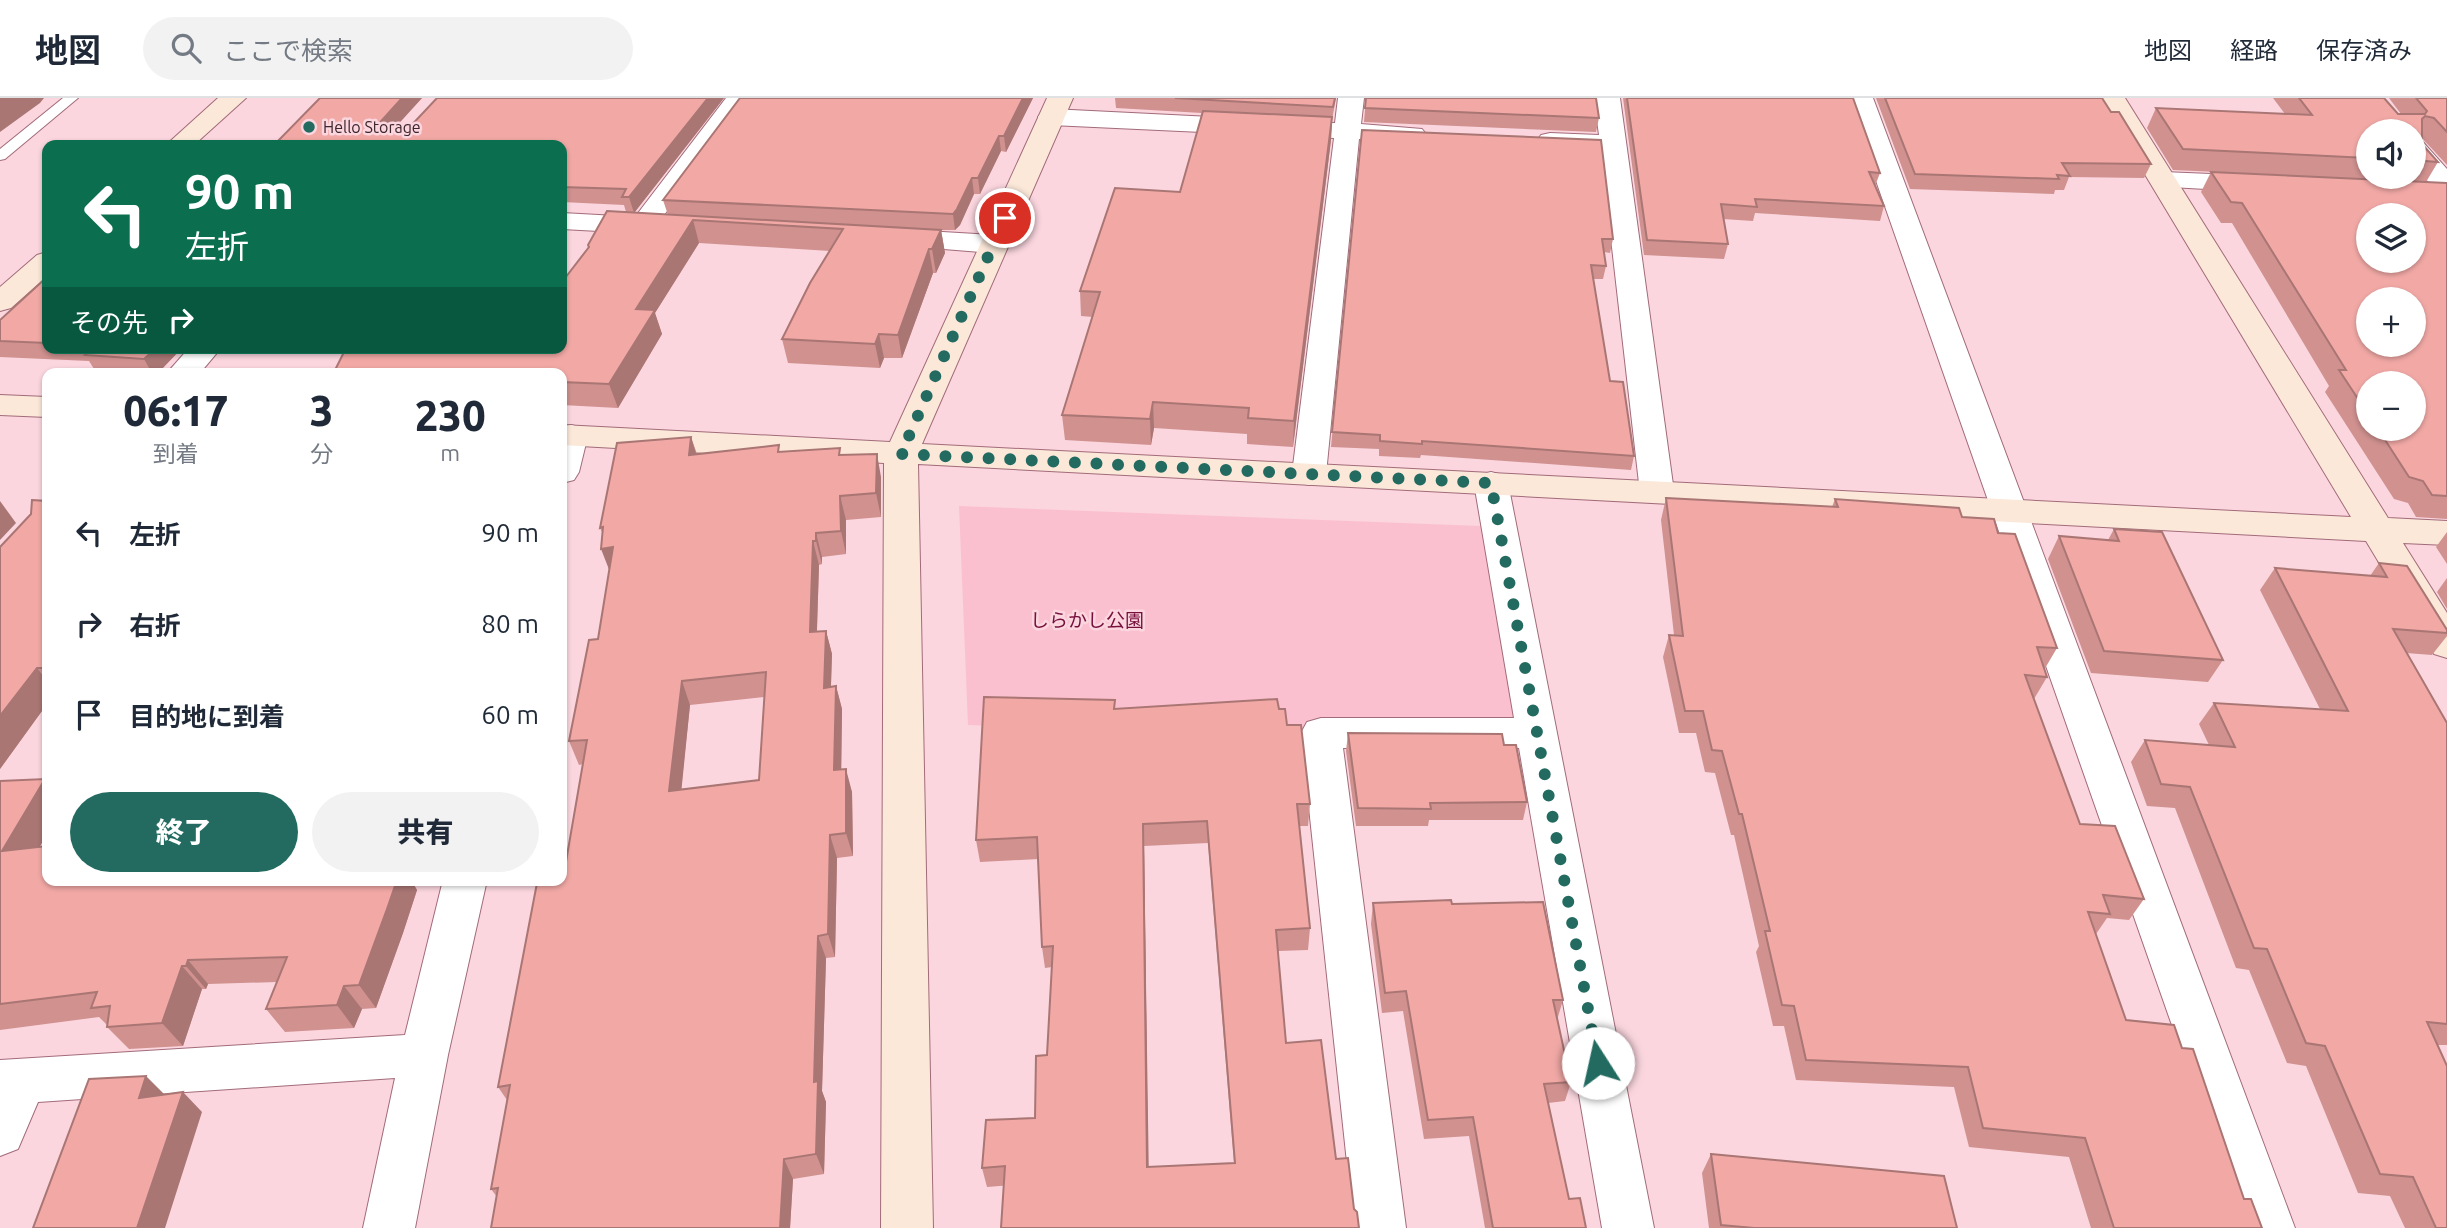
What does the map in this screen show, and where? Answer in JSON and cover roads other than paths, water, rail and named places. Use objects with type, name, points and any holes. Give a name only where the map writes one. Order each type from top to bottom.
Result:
[{"type":"street","points":[[185,140],[233,98]]},
{"type":"street","points":[[643,225],[739,98]]},
{"type":"street","points":[[1309,474],[1351,98]]},
{"type":"street","points":[[1607,98],[1657,492]]},
{"type":"street","points":[[1860,98],[2269,1228]]},
{"type":"street","points":[[2112,98],[2447,644]]},
{"type":"street","points":[[907,1228],[901,454],[1056,108],[1431,135]]},
{"type":"street","points":[[1529,140],[1612,144]]},
{"type":"street","points":[[2426,162],[2447,186]]},
{"type":"street","points":[[2163,180],[2285,186]]},
{"type":"street","points":[[2420,193],[2447,194]]},
{"type":"street","points":[[567,221],[683,227]]},
{"type":"street","points":[[872,237],[993,244]]},
{"type":"street","points":[[0,302],[42,265]]},
{"type":"street","points":[[188,368],[200,354]]},
{"type":"street","points":[[0,405],[42,407]]},
{"type":"street","points":[[567,435],[2447,533]]},
{"type":"street","points":[[1491,483],[1628,1228]]},
{"type":"street","points":[[1380,1228],[1321,733],[1537,733]]},
{"type":"street","points":[[389,1228],[424,1055],[464,886]]},
{"type":"street","points":[[0,1133],[11,1081],[424,1055]]},
{"type":"lane","points":[[0,156],[71,98]]},
{"type":"place","name":"Hello Storage","points":[[309,127]]},
{"type":"park label","name":"しらかし公園","points":[[1087,620]]}]
